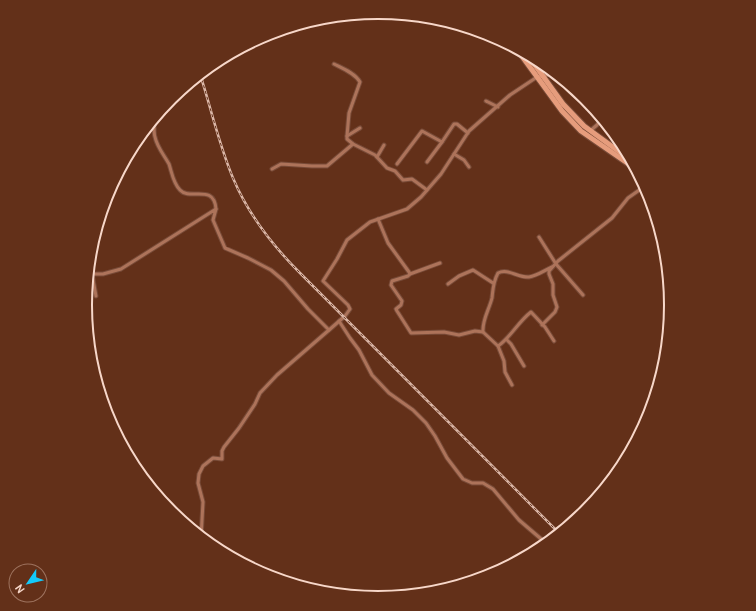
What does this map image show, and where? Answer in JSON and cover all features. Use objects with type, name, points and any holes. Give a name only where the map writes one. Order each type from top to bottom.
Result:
[{"type":"highway","points":[[527,61],[563,104],[590,131],[620,152]]},
{"type":"highway","points":[[533,65],[562,111],[581,131],[626,162]]},
{"type":"street","points":[[334,64],[347,70],[358,78],[360,82],[349,113],[347,139],[353,144],[377,156],[387,168],[395,171],[404,180],[412,179],[427,190]]},
{"type":"street","points":[[201,531],[203,502],[198,483],[199,474],[203,466],[210,459],[222,459],[222,451],[224,447],[255,404],[260,393],[277,375],[348,313],[350,307],[323,281],[338,259],[347,240],[370,222],[407,209],[441,174],[468,133],[510,95],[540,76],[547,75]]},
{"type":"street","points":[[486,101],[498,107]]},
{"type":"street","points":[[590,131],[598,123]]},
{"type":"street","points":[[427,162],[454,124],[460,126],[468,133]]},
{"type":"street","points":[[154,127],[155,138],[178,188],[184,192],[208,195],[213,200],[216,209],[213,220],[225,248],[271,270],[284,281],[302,303],[329,330]]},
{"type":"street","points":[[347,136],[360,128]]},
{"type":"street","points":[[397,164],[422,131],[442,142]]},
{"type":"street","points":[[272,169],[281,164],[327,166],[353,144]]},
{"type":"street","points":[[377,156],[384,145]]},
{"type":"street","points":[[454,154],[464,160],[469,167]]},
{"type":"street","points":[[542,325],[555,312],[557,307],[553,295],[554,284],[549,271],[612,218],[628,198],[640,190]]},
{"type":"street","points":[[93,274],[111,273],[121,269],[216,209]]},
{"type":"street","points":[[378,219],[388,243],[410,274]]},
{"type":"street","points":[[539,237],[555,265],[583,295]]},
{"type":"street","points":[[440,263],[392,281],[391,285],[402,301],[401,305],[396,309],[397,311],[411,333],[444,332],[459,335],[475,331],[482,332],[498,346],[504,361],[505,372],[512,385]]},
{"type":"street","points":[[482,332],[482,325],[492,299],[493,283],[498,273],[501,272],[529,277],[555,265]]},
{"type":"street","points":[[448,284],[459,276],[473,270],[493,283]]},
{"type":"street","points":[[92,283],[96,296]]},
{"type":"street","points":[[498,346],[507,340],[508,336],[523,318],[531,312],[554,341]]},
{"type":"street","points":[[340,321],[359,350],[372,375],[390,393],[413,410],[426,423],[447,458],[463,479],[472,483],[483,483],[492,489],[519,520],[542,540]]},
{"type":"street","points":[[507,340],[524,366]]},
{"type":"railway","points":[[202,80],[219,140],[233,178],[246,204],[271,241],[300,273],[556,530]]}]
